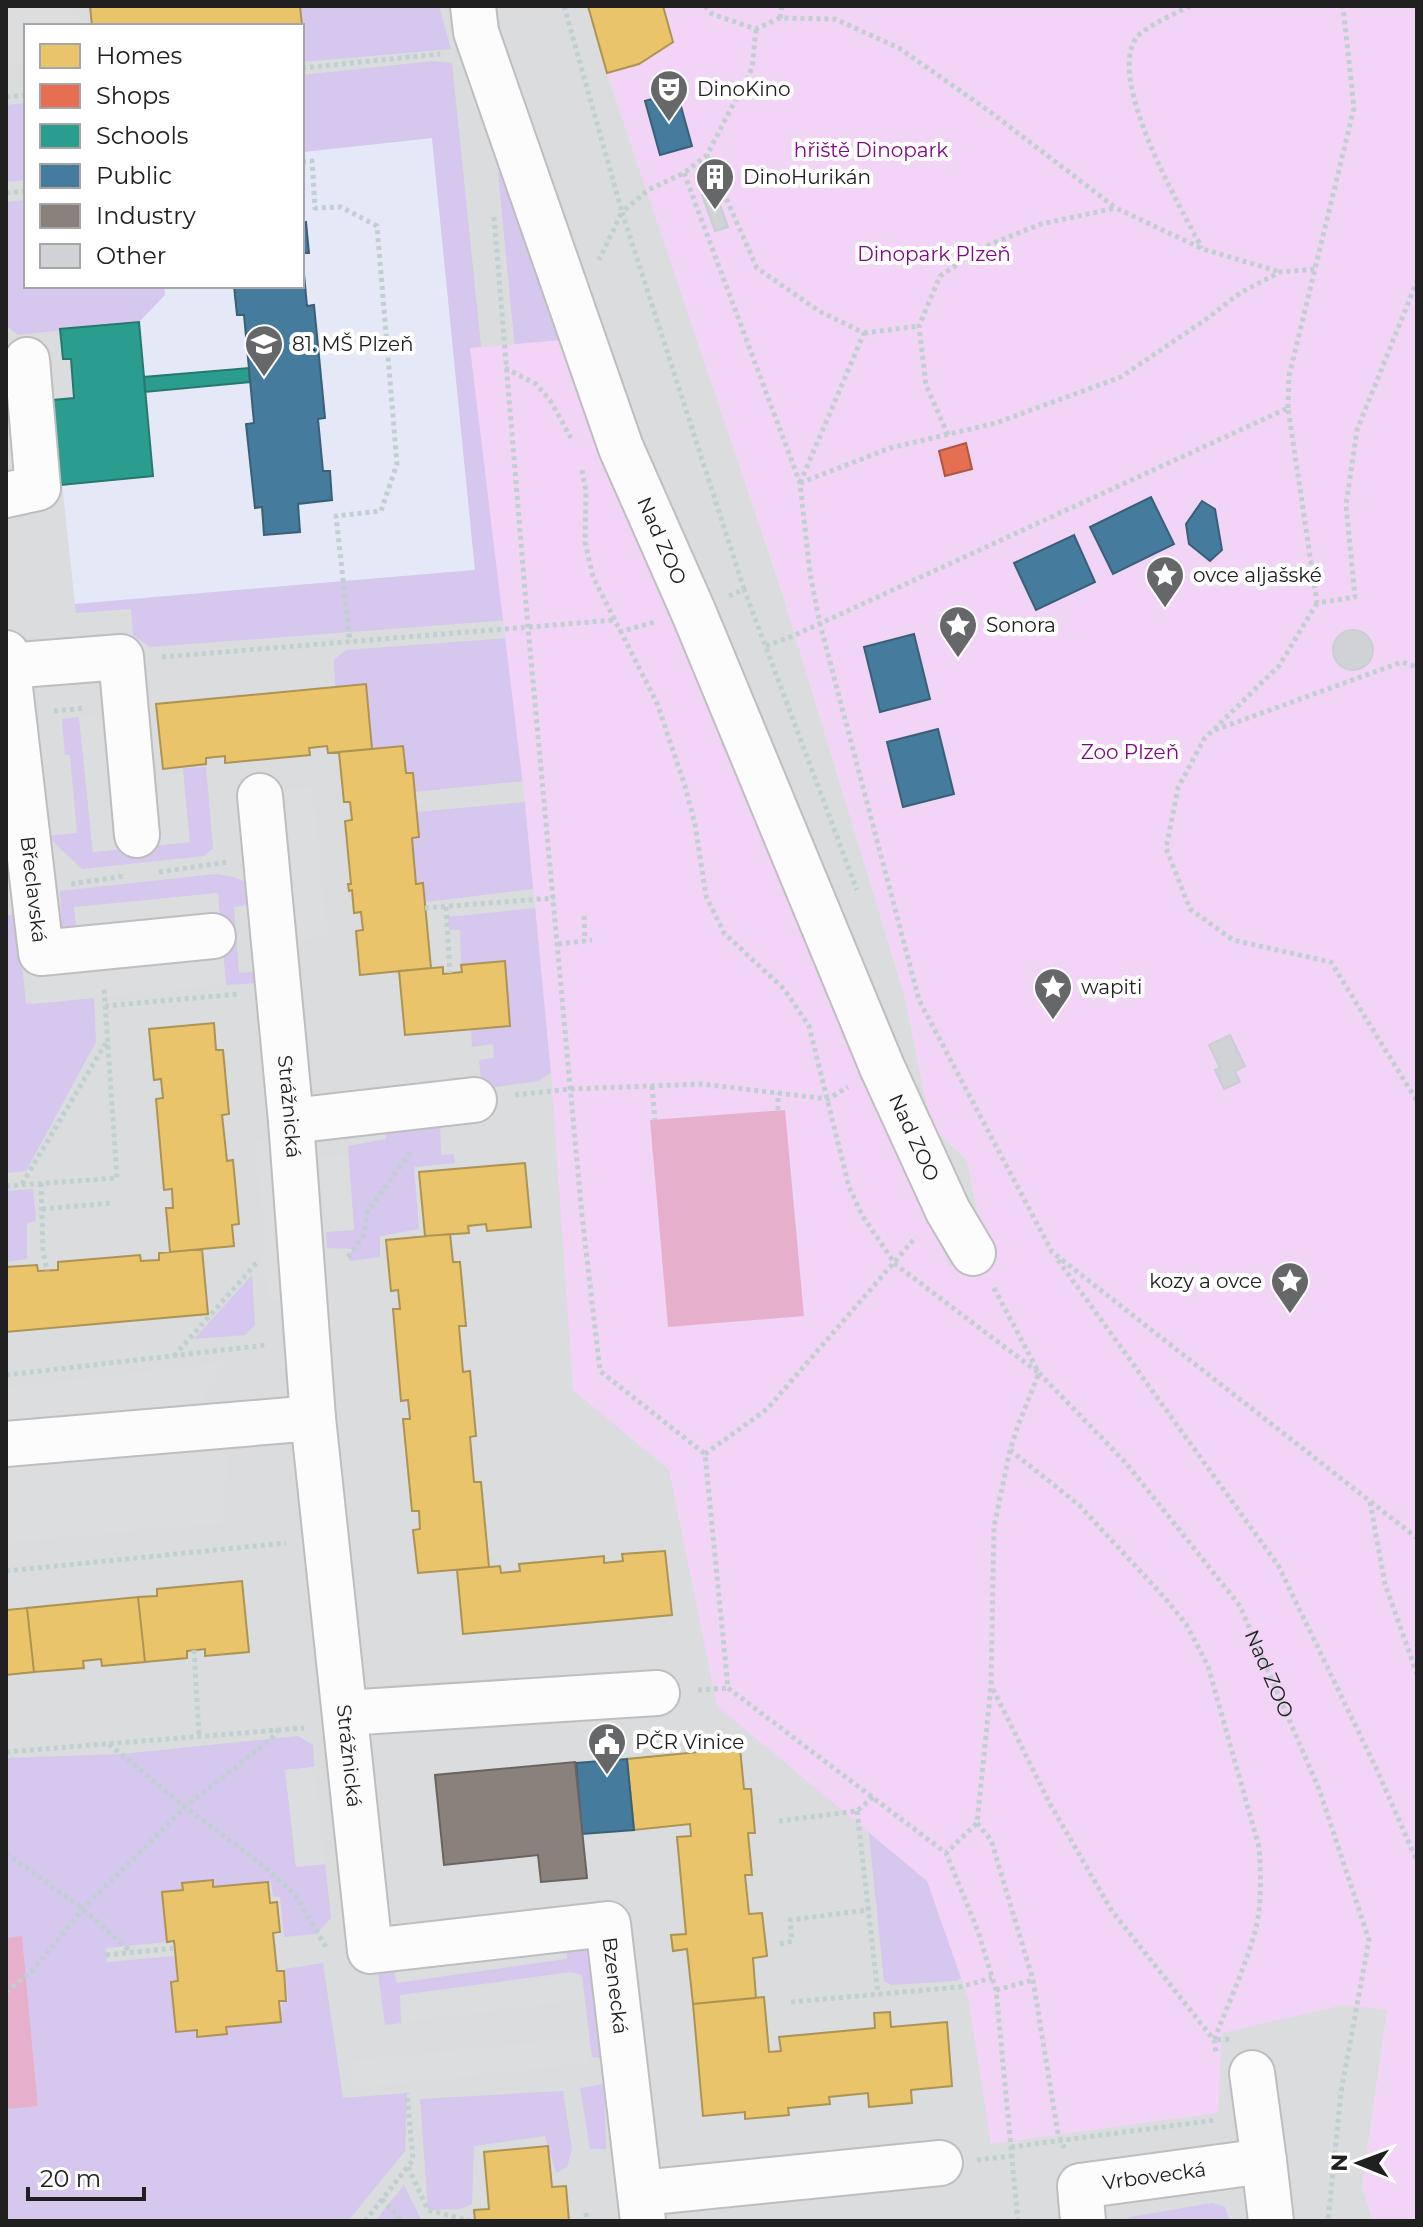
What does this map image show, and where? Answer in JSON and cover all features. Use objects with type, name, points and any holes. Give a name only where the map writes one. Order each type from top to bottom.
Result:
[{"type":"street","name":"Nad ZOO","points":[[473,6],[476,32],[621,448],[693,611],[882,1067],[948,1211],[973,1253]]},
{"type":"street","points":[[6,495],[38,488],[27,360]]},
{"type":"street","points":[[7,666],[121,657],[137,835]]},
{"type":"street","name":"Břeclavská","points":[[7,666],[20,890],[41,953],[213,936]]},
{"type":"street","name":"Strážnická","points":[[260,796],[291,1121],[313,1418],[345,1713],[350,1952]]},
{"type":"street","points":[[291,1121],[456,1102]]},
{"type":"street","points":[[6,1444],[313,1418]]},
{"type":"street","points":[[345,1713],[657,1693]]},
{"type":"street","name":"Bzenecká","points":[[350,1952],[608,1924],[642,2207],[940,2163]]},
{"type":"street","points":[[1234,2064],[1247,2163],[1271,2221]]},
{"type":"street","name":"Vrbovecká","points":[[1081,2204],[1247,2163]]},
{"type":"path","points":[[564,6],[622,212],[744,589]]},
{"type":"path","points":[[705,6],[712,14],[756,29],[780,18],[835,19],[899,48],[989,111],[1116,208],[1203,249],[1280,272],[1317,269]]},
{"type":"path","points":[[780,18],[782,6]]},
{"type":"path","points":[[1190,6],[1138,36],[1127,57],[1134,103],[1173,192],[1203,249]]},
{"type":"path","points":[[1343,6],[1354,108],[1289,376],[1288,408],[1317,603],[1279,666],[1204,739],[1178,788],[1166,848],[1190,909],[1233,940],[1331,962],[1417,1101]]},
{"type":"path","points":[[574,314],[622,212],[648,190],[684,173],[707,155],[752,68],[756,29]]},
{"type":"path","points":[[304,68],[483,50]]},
{"type":"path","points":[[707,155],[757,268],[819,311],[864,333],[919,326]]},
{"type":"path","points":[[304,162],[312,161],[315,208],[341,207],[377,226],[397,464],[381,511],[336,516],[350,642]]},
{"type":"path","points":[[684,173],[800,483],[810,573],[820,624],[919,1000],[1052,1252],[1278,1565],[1377,1770],[1417,1861]]},
{"type":"path","points":[[494,207],[528,627],[582,1216],[600,1371],[705,1454],[728,1688],[946,1853],[978,1931],[996,1990],[1018,2221]]},
{"type":"path","points":[[948,435],[926,385],[919,326],[940,276],[984,247],[1041,224],[1116,208]]},
{"type":"path","points":[[800,483],[890,448],[996,423],[1121,377],[1240,293],[1280,272]]},
{"type":"path","points":[[1317,603],[1355,597],[1346,505],[1357,430],[1417,281]]},
{"type":"path","points":[[800,483],[864,333]]},
{"type":"path","points":[[505,368],[536,384],[550,400],[573,442]]},
{"type":"path","points":[[766,646],[1288,408]]},
{"type":"path","points":[[581,466],[586,491],[585,542],[593,577],[657,703],[685,786],[695,824],[701,877],[713,914],[739,949],[784,989],[809,1026],[849,1187],[862,1215],[895,1264],[1039,1373],[1010,1450],[994,1527],[991,1686],[977,1823],[946,1853]]},
{"type":"path","points":[[147,659],[615,620]]},
{"type":"path","points":[[1212,731],[1402,662],[1417,667]]},
{"type":"path","points":[[7,666],[34,713],[125,703]]},
{"type":"path","points":[[425,908],[554,898]]},
{"type":"path","points":[[446,907],[450,973]]},
{"type":"path","points":[[558,944],[589,940],[584,916]]},
{"type":"path","points":[[6,1186],[117,1178],[101,947]]},
{"type":"path","points":[[105,1006],[279,990]]},
{"type":"path","points":[[21,1185],[107,1041]]},
{"type":"path","points":[[348,1257],[364,1235],[367,1213],[432,1122],[456,1102],[571,1089],[702,1084],[828,1099],[882,1067]]},
{"type":"path","points":[[652,1086],[655,1120]]},
{"type":"path","points":[[778,1093],[778,1110]]},
{"type":"path","points":[[41,1183],[47,1271]]},
{"type":"path","points":[[42,1209],[112,1203]]},
{"type":"path","points":[[705,1454],[767,1409],[920,1233],[948,1211]]},
{"type":"path","points":[[257,1245],[260,1274]]},
{"type":"path","points":[[1052,1252],[1417,1538]]},
{"type":"path","name":"Nad ZOO","points":[[973,1253],[1010,1314],[1039,1373],[1126,1463],[1240,1606],[1319,1789],[1369,1940],[1341,2092],[1328,2221]]},
{"type":"path","points":[[174,1357],[259,1260]]},
{"type":"path","points":[[6,1375],[267,1347],[266,1333]]},
{"type":"path","points":[[1010,1450],[1079,1505],[1165,1598],[1186,1624],[1208,1666],[1259,1847],[1261,1884],[1255,1930],[1214,2040]]},
{"type":"path","points":[[1370,1501],[1385,1584],[1417,1674]]},
{"type":"path","points":[[6,1571],[326,1539]]},
{"type":"path","points":[[194,1650],[199,1736]]},
{"type":"path","points":[[991,1686],[1050,1804],[1112,1911],[1234,2064]]},
{"type":"path","points":[[6,1752],[304,1728],[345,1713]]},
{"type":"path","points":[[6,1992],[33,1970],[83,1909],[185,1807],[271,1739],[278,1730]]},
{"type":"path","points":[[109,1743],[185,1807],[260,1863],[350,1952]]},
{"type":"path","points":[[779,1821],[857,1811],[873,1797]]},
{"type":"path","points":[[857,1811],[878,1994]]},
{"type":"path","points":[[977,1823],[991,1840],[1033,1980],[1058,2134],[1081,2204]]},
{"type":"path","points":[[6,1853],[83,1909],[132,1953]]},
{"type":"path","points":[[780,1944],[792,1941],[790,1920],[868,1910]]},
{"type":"path","points":[[106,1955],[175,1948]]},
{"type":"path","points":[[791,2002],[960,1987],[992,1978]]},
{"type":"path","points":[[996,1990],[1033,1980]]},
{"type":"path","points":[[365,2221],[413,2160],[407,2093]]},
{"type":"path","points":[[1011,2147],[1225,2119],[1247,2163]]},
{"type":"path","points":[[408,2167],[428,2210],[470,2221]]},
{"type":"path","points":[[382,2199],[402,2221]]},
{"type":"path","points":[[586,2213],[587,2221]]},
{"type":"shaded area","points":[[6,6],[588,6],[607,73],[780,586],[905,997],[931,1127],[967,1160],[983,1240],[1398,1934],[1362,2187],[1373,2221],[6,2221]]},
{"type":"shaded area","points":[[6,6],[74,6],[75,24],[24,24],[24,63],[6,65]]},
{"type":"shaded area","points":[[300,6],[439,6],[451,49],[304,62],[304,24],[301,24]]},
{"type":"shaded area","points":[[434,61],[452,63],[509,620],[150,647],[133,635],[131,609],[76,613],[75,604],[475,570],[432,138],[304,152],[304,75]]},
{"type":"shaded area","points":[[24,103],[24,180],[6,182],[6,105]]},
{"type":"shaded area","name":"81. MŠ Plzeň","points":[[432,138],[475,570],[75,604],[53,400],[74,397],[71,359],[63,359],[60,329],[165,295],[164,288],[304,288],[304,152]]},
{"type":"shaded area","points":[[498,173],[501,174],[561,346],[516,359]]},
{"type":"shaded area","points":[[24,200],[24,288],[164,288],[165,295],[139,322],[18,335],[6,325],[6,202]]},
{"type":"shaded area","points":[[510,638],[523,781],[414,792],[413,773],[406,773],[403,746],[372,749],[366,684],[335,687],[334,660],[346,650]]},
{"type":"shaded area","points":[[145,711],[152,775],[183,773],[190,842],[93,852],[79,717]]},
{"type":"shaded area","points":[[79,717],[93,852],[189,842],[183,768],[206,767],[213,848],[204,856],[82,869],[47,836],[77,833],[70,755],[65,755],[62,719]]},
{"type":"shaded area","points":[[313,787],[327,937],[299,940],[284,789]]},
{"type":"shaded area","points":[[525,802],[533,889],[425,902],[423,883],[416,884],[412,838],[419,837],[417,812]]},
{"type":"shaded area","points":[[216,874],[243,881],[261,903],[234,907],[239,973],[269,971],[269,982],[226,985],[217,893],[75,908],[77,937],[64,930],[56,917],[61,915],[60,891]]},
{"type":"shaded area","points":[[218,893],[226,985],[32,1004],[28,950],[78,946],[74,907]]},
{"type":"shaded area","points":[[536,908],[551,1073],[538,1081],[489,1088],[481,1080],[479,1060],[494,1058],[493,1044],[472,1047],[471,1029],[510,1025],[505,962],[461,965],[460,930],[449,930],[448,917]]},
{"type":"shaded area","points":[[17,914],[26,1004],[94,998],[96,1042],[26,1171],[6,1173],[6,916]]},
{"type":"shaded area","points":[[785,1110],[804,1316],[668,1327],[650,1120]]},
{"type":"shaded area","points":[[440,1117],[441,1155],[454,1154],[455,1163],[414,1167],[419,1229],[380,1236],[380,1257],[350,1261],[348,1257],[353,1249],[327,1248],[326,1232],[354,1229],[348,1146],[386,1139],[384,1119]]},
{"type":"shaded area","points":[[278,1136],[290,1300],[268,1301],[256,1141]]},
{"type":"shaded area","points":[[348,1155],[354,1230],[326,1232],[320,1157]]},
{"type":"shaded area","points":[[33,1189],[36,1221],[27,1223],[27,1259],[6,1262],[6,1191]]},
{"type":"shaded area","points":[[252,1275],[255,1325],[245,1335],[194,1339]]},
{"type":"shaded area","points":[[226,1362],[192,1416],[189,1454],[228,1453],[225,1523],[6,1543],[6,1387]]},
{"type":"shaded area","points":[[298,1736],[313,1745],[314,1767],[286,1770],[296,1867],[325,1864],[331,1918],[316,1934],[284,1937],[280,1897],[273,1897],[271,1882],[213,1887],[213,1881],[163,1892],[167,1942],[106,1948],[107,1962],[175,1956],[178,1981],[171,1982],[177,2032],[197,2030],[198,2037],[227,2034],[226,2027],[281,2022],[282,2003],[288,2000],[285,1969],[323,1963],[343,2098],[407,2093],[405,2151],[348,2221],[6,2221],[6,2109],[38,2105],[22,1937],[6,1938],[6,1758],[122,1754]]},
{"type":"shaded area","points":[[314,1767],[325,1864],[296,1867],[285,1770]]},
{"type":"shaded area","points":[[867,1814],[927,1862],[968,1975],[956,1981],[891,1985],[884,1981]]},
{"type":"shaded area","points":[[22,1936],[38,2106],[6,2109],[6,1938]]},
{"type":"shaded area","points":[[567,1937],[594,1947],[601,2058],[592,2057],[582,1975],[571,1972],[400,1995],[401,2023],[385,2025],[377,1965],[391,1959],[397,1983],[567,1959]]},
{"type":"shaded area","points":[[564,1939],[566,1958],[400,1979],[397,1960]]},
{"type":"shaded area","points":[[580,1975],[583,2000],[404,2022],[400,1997]]},
{"type":"shaded area","points":[[588,2037],[590,2064],[353,2088],[350,2061]]},
{"type":"shaded area","points":[[604,2084],[606,2149],[590,2149],[580,2088]]},
{"type":"shaded area","points":[[563,2091],[572,2150],[567,2167],[556,2173],[545,2136],[474,2146],[472,2204],[460,2209],[428,2210],[420,2099]]},
{"type":"shaded area","points":[[404,2185],[422,2221],[375,2221]]},
{"type":"shaded area","points":[[1212,2203],[1225,2207],[1230,2221],[1125,2221],[1130,2217]]},
{"type":"green space","points":[[588,6],[1417,6],[1417,2221],[1373,2221],[1362,2187],[1387,2010],[1344,2005],[1222,2033],[1218,2113],[991,2144],[968,1998],[927,1881],[717,1706],[669,1470],[573,1390],[551,1073],[525,802],[470,348],[561,340],[761,836],[950,1267],[983,1240],[967,1160],[931,1127],[905,997],[780,586],[607,73]]},
{"type":"building: Homes","points":[[90,6],[300,6],[302,24],[92,24]]},
{"type":"building: Homes","points":[[588,6],[663,6],[673,42],[639,64],[607,73]]},
{"type":"building: Homes","points":[[366,684],[372,749],[328,753],[327,746],[309,748],[310,755],[225,763],[225,756],[206,758],[206,764],[163,769],[156,704]]},
{"type":"building: Homes","points":[[403,746],[406,773],[413,773],[419,837],[412,838],[416,884],[423,883],[431,968],[360,975],[356,931],[363,930],[361,912],[354,913],[352,890],[349,891],[348,884],[351,884],[345,821],[352,820],[350,802],[344,802],[339,752]]},
{"type":"building: Homes","points":[[505,961],[510,1026],[405,1035],[399,971],[443,967],[443,974],[462,972],[461,965]]},
{"type":"building: Homes","points":[[214,1023],[216,1050],[223,1050],[229,1114],[222,1115],[227,1161],[233,1160],[239,1224],[232,1225],[234,1246],[170,1252],[166,1208],[173,1208],[172,1189],[164,1190],[156,1099],[163,1098],[161,1079],[154,1080],[149,1029]]},
{"type":"building: Homes","points":[[525,1163],[531,1227],[487,1231],[486,1224],[468,1226],[469,1233],[425,1236],[419,1172]]},
{"type":"building: Homes","points":[[450,1234],[453,1262],[460,1262],[466,1326],[459,1326],[463,1372],[470,1371],[476,1436],[470,1437],[474,1482],[481,1482],[489,1567],[418,1573],[413,1530],[420,1529],[419,1511],[412,1511],[403,1419],[410,1419],[408,1400],[401,1401],[393,1309],[400,1309],[398,1290],[391,1291],[386,1240]]},
{"type":"building: Homes","points":[[202,1249],[208,1314],[6,1332],[6,1267],[37,1265],[38,1271],[58,1270],[58,1262],[140,1255],[141,1261],[159,1260],[159,1253]]},
{"type":"building: Homes","points":[[665,1551],[672,1615],[463,1634],[457,1570],[500,1566],[501,1573],[520,1571],[519,1564],[604,1556],[604,1563],[623,1561],[622,1554]]},
{"type":"building: Homes","points":[[242,1581],[249,1652],[205,1656],[205,1649],[187,1651],[187,1658],[145,1662],[138,1597],[157,1596],[157,1589]]},
{"type":"building: Homes","points":[[138,1597],[145,1662],[102,1666],[101,1659],[83,1661],[84,1668],[34,1672],[27,1608]]},
{"type":"building: Homes","points":[[6,1603],[7,1610],[27,1608],[34,1672],[6,1675]]},
{"type":"building: Homes","points":[[740,1748],[744,1789],[751,1789],[755,1833],[748,1833],[752,1875],[745,1875],[749,1914],[762,1913],[767,1956],[753,1958],[756,1998],[693,2004],[687,1949],[673,1951],[671,1935],[686,1934],[677,1837],[691,1836],[690,1824],[634,1830],[627,1759]]},
{"type":"building: Homes","points":[[213,1880],[213,1887],[268,1882],[270,1903],[277,1902],[280,1932],[273,1933],[277,1971],[284,1971],[286,2001],[279,2001],[281,2022],[226,2027],[227,2034],[197,2037],[197,2030],[176,2032],[171,1982],[178,1981],[174,1941],[167,1942],[162,1892],[183,1890],[182,1883]]},
{"type":"building: Homes","points":[[764,1997],[769,2052],[781,2051],[779,2037],[875,2028],[874,2013],[890,2012],[891,2027],[947,2022],[952,2086],[911,2090],[912,2103],[869,2107],[868,2093],[829,2097],[830,2104],[788,2108],[789,2115],[745,2119],[745,2112],[703,2116],[693,2004]]},
{"type":"building: Homes","points":[[548,2146],[552,2187],[566,2186],[569,2221],[475,2221],[474,2210],[489,2209],[484,2152]]},
{"type":"building: Shops","points":[[966,443],[972,469],[945,476],[939,451]]},
{"type":"building: Schools","points":[[139,322],[153,476],[61,485],[53,400],[74,398],[71,359],[63,359],[60,329]]},
{"type":"building: Schools","points":[[249,368],[250,382],[145,392],[144,377]]},
{"type":"building: Public","name":"DinoKino","points":[[677,92],[692,146],[660,155],[645,101]]},
{"type":"building: Public","points":[[306,222],[309,253],[304,253]]},
{"type":"building: Public","points":[[304,274],[307,306],[314,305],[325,418],[318,419],[323,471],[330,471],[332,500],[298,504],[300,532],[264,535],[262,507],[255,508],[246,424],[254,423],[244,315],[237,315],[234,288],[304,288]]},
{"type":"building: Public","points":[[1151,497],[1174,544],[1113,574],[1090,527]]},
{"type":"building: Public","points":[[1202,501],[1215,509],[1222,550],[1210,561],[1189,544],[1186,524]]},
{"type":"building: Public","points":[[1074,535],[1095,582],[1036,610],[1014,563]]},
{"type":"building: Public","points":[[914,634],[930,699],[880,712],[864,647]]},
{"type":"building: Public","points":[[938,729],[954,794],[903,807],[887,742]]},
{"type":"building: Public","points":[[627,1759],[634,1830],[582,1834],[576,1763]]},
{"type":"building: Industry","points":[[575,1762],[587,1878],[541,1882],[538,1855],[444,1865],[435,1775]]},
{"type":"building: Other","name":"DinoHurikán","points":[[715,191],[728,227],[715,231],[702,195]]},
{"type":"building: Other","points":[[1353,630],[1367,636],[1373,650],[1367,664],[1353,670],[1339,664],[1333,650],[1339,636]]},
{"type":"building: Other","points":[[1230,1035],[1245,1066],[1235,1071],[1240,1082],[1224,1089],[1215,1070],[1220,1068],[1209,1045]]},
{"type":"place","name":"DinoKino","points":[[669,123]]},
{"type":"place","name":"DinoHurikán","points":[[715,211]]},
{"type":"place","name":"81. MŠ Plzeň","points":[[264,378]]},
{"type":"place","name":"ovce aljašské","points":[[1165,609]]},
{"type":"place","name":"Sonora","points":[[958,659]]},
{"type":"place","name":"wapiti","points":[[1053,1021]]},
{"type":"place","name":"kozy a ovce","points":[[1290,1315]]},
{"type":"place","name":"PČR Vinice","points":[[607,1776]]},
{"type":"park label","name":"hřiště Dinopark","points":[[871,150]]},
{"type":"park label","name":"Dinopark Plzeň","points":[[934,254]]},
{"type":"park label","name":"Zoo Plzeň","points":[[1130,752]]}]
